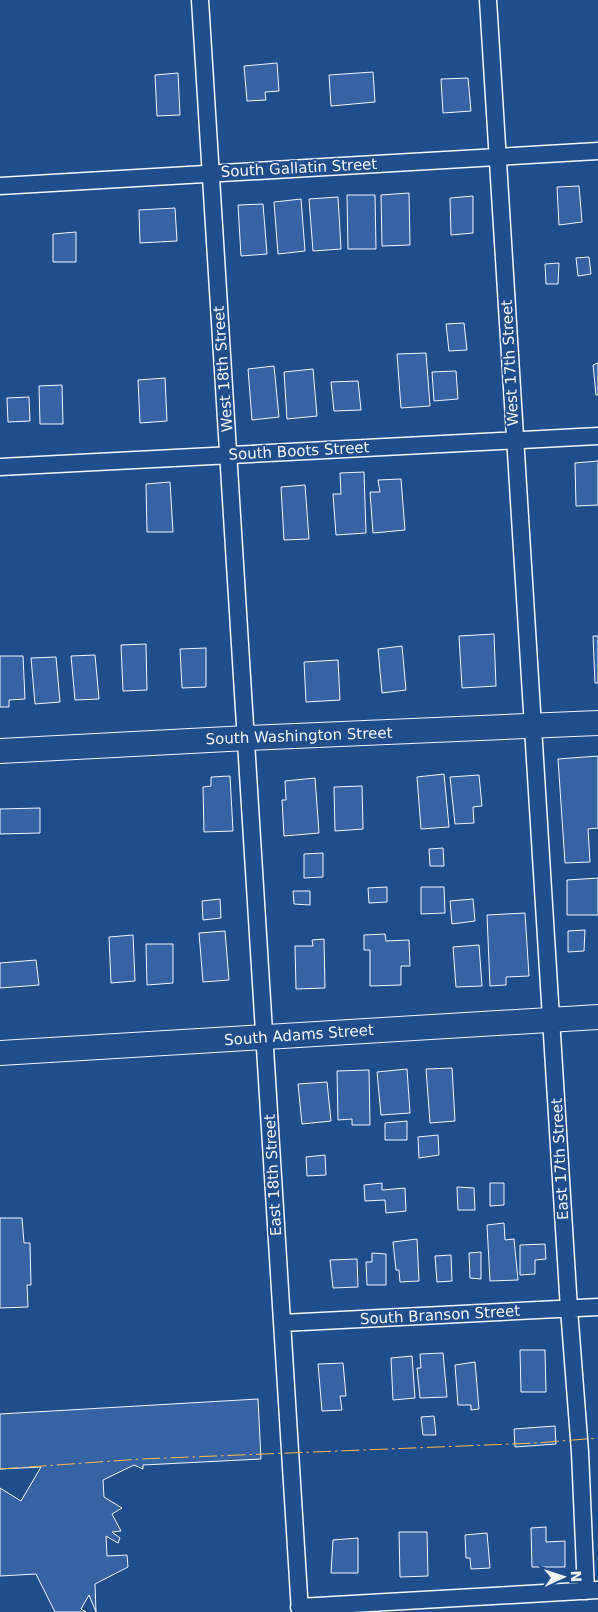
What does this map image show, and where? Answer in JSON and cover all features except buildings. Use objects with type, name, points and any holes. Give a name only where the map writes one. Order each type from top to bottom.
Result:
[{"type":"main road","name":"South Washington Street","points":[[0,751],[598,723]]},
{"type":"main road","name":"South Adams Street","points":[[0,1053],[551,1018],[598,1017]]},
{"type":"street","name":"West 18th Street","points":[[200,0],[246,738]]},
{"type":"street","name":"West 17th Street","points":[[488,0],[514,440],[534,727]]},
{"type":"street","name":"South Gallatin Street","points":[[0,186],[598,151]]},
{"type":"street","name":"South Boots Street","points":[[0,467],[598,436]]},
{"type":"street","name":"East 17th Street","points":[[534,727],[569,1309],[592,1590]]},
{"type":"street","name":"East 18th Street","points":[[246,738],[299,1609]]},
{"type":"street","name":"South Branson Street","points":[[282,1323],[598,1308]]},
{"type":"street","points":[[299,1609],[592,1590]]},
{"type":"power","points":[[0,1469],[141,1459],[536,1443],[598,1438]]}]
